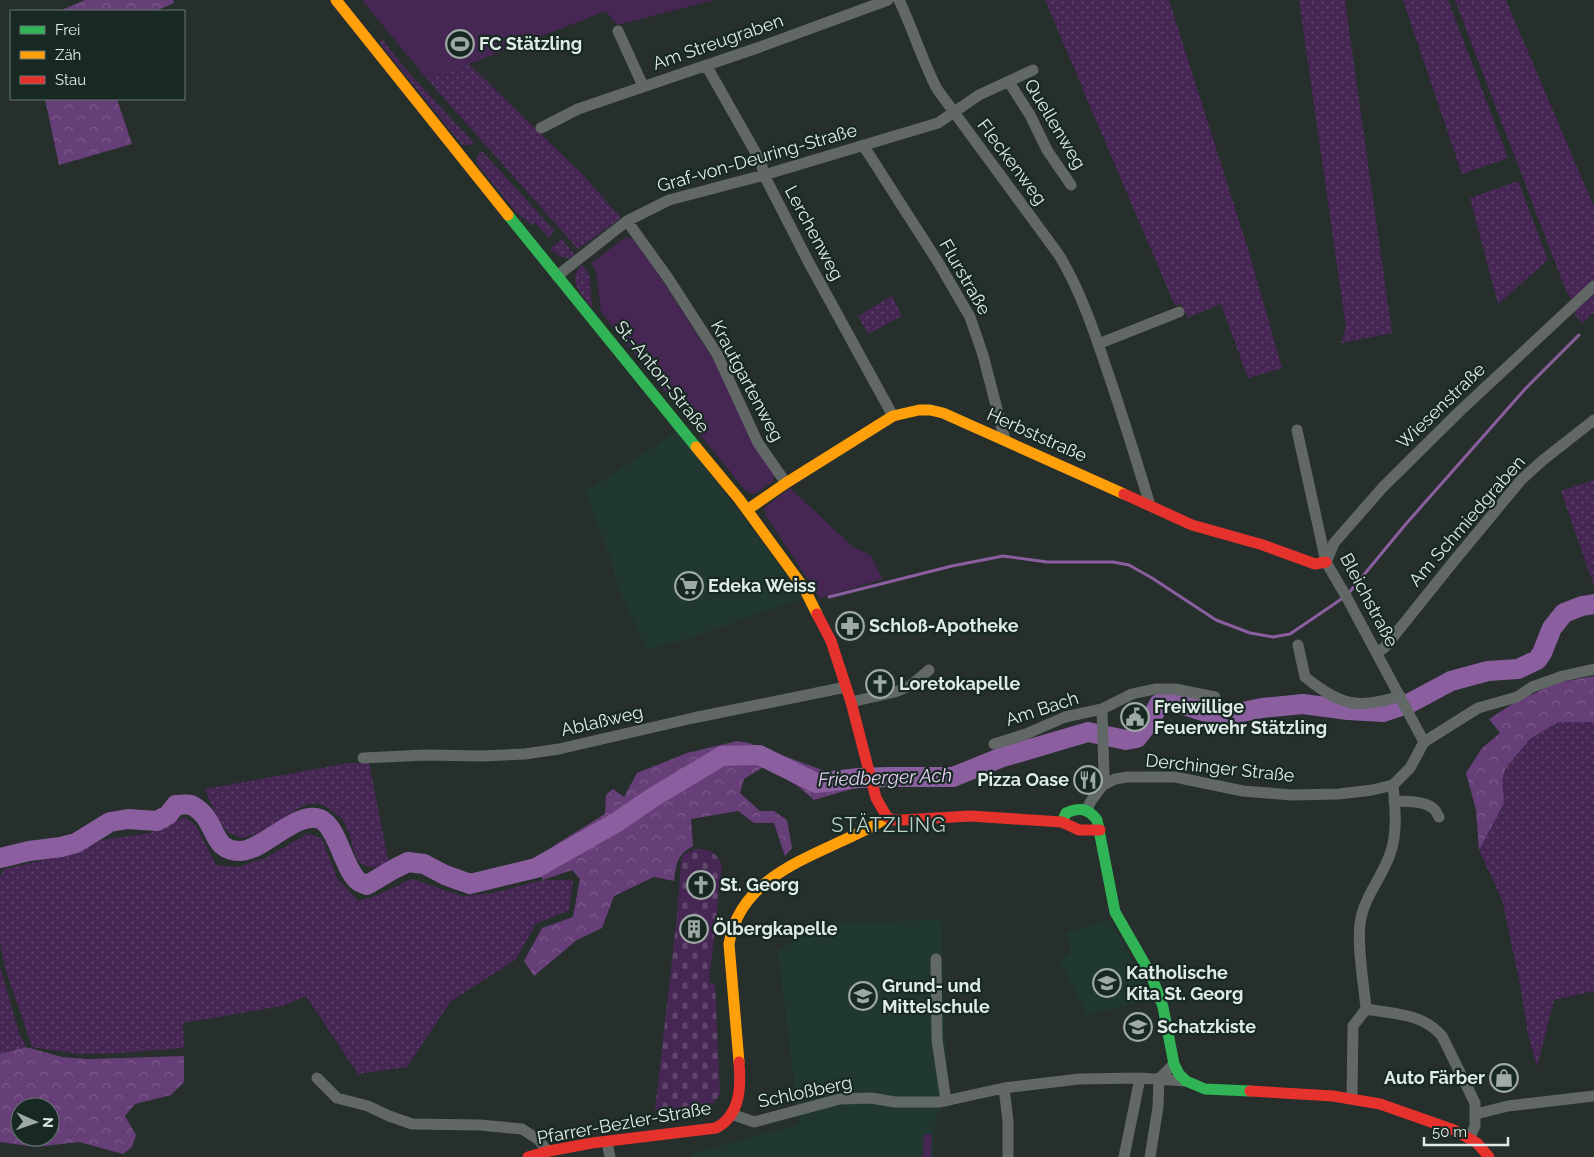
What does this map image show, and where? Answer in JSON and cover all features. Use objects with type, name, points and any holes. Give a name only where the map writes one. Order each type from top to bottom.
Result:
[{"type":"street","name":"St.-Anton-Straße","points":[[336,0],[747,510],[804,588],[831,641],[851,702],[872,784],[882,810],[887,817]]},
{"type":"street","name":"Am Streugraben","points":[[540,128],[578,109],[888,0]]},
{"type":"street","name":"Fleckenweg","points":[[899,0],[911,25],[927,70],[937,89],[1059,254],[1079,291],[1122,414],[1150,505]]},
{"type":"street","name":"Am Streugraben","points":[[618,32],[643,86]]},
{"type":"street","name":"Lerchenweg","points":[[706,65],[761,162],[764,175],[808,261],[892,416]]},
{"type":"street","name":"Quellenweg","points":[[954,112],[979,95],[1033,70]]},
{"type":"street","name":"Quellenweg","points":[[1008,82],[1030,115],[1047,150],[1071,185]]},
{"type":"street","name":"Graf-von-Deuring-Straße","points":[[557,276],[627,221],[669,200],[764,175],[938,123],[954,112]]},
{"type":"street","name":"Flurstraße","points":[[863,146],[938,262],[970,317],[983,355],[1004,440]]},
{"type":"street","name":"Krautgartenweg","points":[[627,221],[668,278],[716,354],[758,443],[786,483]]},
{"type":"street","name":"Wiesenstraße","points":[[1326,562],[1334,543],[1388,483],[1460,410],[1594,286]]},
{"type":"street","points":[[1098,344],[1179,312]]},
{"type":"street","name":"Herbststraße","points":[[747,510],[892,416],[919,410],[930,410],[1004,440],[1192,525],[1263,545],[1315,564],[1326,562]]},
{"type":"street","name":"Am Schmiedgraben","points":[[1377,653],[1385,647],[1521,480],[1594,420]]},
{"type":"street","name":"Bleichstraße","points":[[1297,430],[1326,562],[1424,742]]},
{"type":"street","points":[[1298,645],[1306,677],[1334,697],[1346,702],[1363,704],[1400,698]]},
{"type":"street","points":[[1352,1098],[1353,1026],[1366,1009],[1360,925],[1364,905],[1390,854],[1394,837],[1393,785],[1410,768],[1424,742],[1478,708],[1517,697],[1532,687],[1563,676],[1594,669]]},
{"type":"street","points":[[851,702],[895,692],[910,686],[928,670]]},
{"type":"street","name":"Ablaßweg","points":[[363,758],[525,754],[559,749],[692,718],[846,687]]},
{"type":"street","name":"Am Bach","points":[[994,744],[1026,734],[1065,717],[1102,709],[1132,694],[1155,688],[1175,689],[1216,697]]},
{"type":"street","name":"Am Bach","points":[[1102,709],[1103,785]]},
{"type":"street","name":"Derchinger Straße","points":[[1103,785],[1127,777],[1175,778],[1243,791],[1292,795],[1339,794],[1369,791],[1393,785]]},
{"type":"street","points":[[1087,809],[1103,785]]},
{"type":"street","points":[[1394,801],[1428,805],[1435,810],[1438,817]]},
{"type":"street","points":[[1062,822],[1066,813],[1079,808],[1087,809],[1097,820],[1115,912],[1156,986],[1163,1007],[1174,1064],[1179,1074],[1186,1081],[1205,1090],[1352,1098],[1371,1102],[1452,1128],[1483,1148],[1489,1157]]},
{"type":"street","points":[[887,817],[893,820],[902,820],[970,816],[1062,822],[1079,830],[1100,830]]},
{"type":"street","name":"Pfarrer-Bezler-Straße","points":[[528,1157],[569,1146],[709,1129],[718,1127],[725,1122],[738,1099],[740,1084],[729,944],[733,926],[738,916],[754,892],[779,872],[816,852],[878,825],[887,817]]},
{"type":"street","points":[[936,959],[937,1040],[946,1100]]},
{"type":"street","points":[[1366,1009],[1409,1016],[1424,1021],[1435,1028],[1444,1040],[1475,1103],[1475,1126],[1470,1138]]},
{"type":"street","points":[[1150,1157],[1158,1107],[1160,1079],[1174,1064]]},
{"type":"street","points":[[317,1078],[338,1098],[368,1106],[412,1124],[480,1125],[522,1129],[539,1140],[547,1151]]},
{"type":"street","points":[[1124,1157],[1140,1078]]},
{"type":"street","name":"Schloßberg","points":[[731,1114],[754,1122],[840,1099],[871,1098],[895,1102],[946,1100],[1004,1088],[1079,1080],[1140,1078],[1186,1081]]},
{"type":"street","points":[[1004,1088],[1008,1121],[1008,1157]]},
{"type":"street","points":[[1476,1114],[1508,1106],[1594,1096]]},
{"type":"street","points":[[607,1142],[610,1157]]},
{"type":"shaded area","points":[[676,432],[700,460],[802,599],[683,640],[647,650],[620,592],[607,549],[585,492]]},
{"type":"shaded area","name":"Grund- und Mittelschule","points":[[941,920],[945,1040],[949,1090],[936,1117],[933,1157],[693,1157],[692,1154],[799,1124],[778,951],[823,923]]},
{"type":"shaded area","name":"Katholische Kita St. Georg","points":[[1110,920],[1152,999],[1087,1015],[1059,960],[1071,951],[1067,932]]},
{"type":"green space","points":[[85,0],[173,0],[174,3],[158,10],[61,10]]},
{"type":"green space","name":"FC Stätzling","points":[[362,0],[714,0],[617,25],[606,11],[469,64],[426,78]]},
{"type":"green space","points":[[1045,0],[1169,0],[1248,249],[1282,368],[1248,378],[1221,304],[1188,318],[1181,304],[1175,306]]},
{"type":"green space","points":[[1299,0],[1345,0],[1392,333],[1341,343],[1346,327]]},
{"type":"green space","points":[[1403,0],[1448,0],[1508,158],[1462,174]]},
{"type":"green space","points":[[1455,0],[1506,0],[1594,207],[1594,281],[1575,298],[1571,299],[1566,291]]},
{"type":"green space","points":[[381,38],[411,75],[473,142],[471,145],[462,145],[380,44]]},
{"type":"green space","points":[[469,64],[583,175],[621,218],[578,249],[426,78]]},
{"type":"green space","points":[[45,100],[117,100],[132,144],[59,165]]},
{"type":"green space","points":[[482,151],[554,230],[550,237],[535,223],[532,225],[516,212],[476,163],[478,154]]},
{"type":"green space","points":[[1518,181],[1548,260],[1498,304],[1470,198]]},
{"type":"green space","points":[[626,237],[633,239],[639,245],[719,368],[754,447],[774,474],[773,482],[754,494],[745,490],[601,312],[596,271],[591,263]]},
{"type":"green space","points":[[562,239],[575,255],[565,258],[550,248]]},
{"type":"green space","points":[[582,264],[590,277],[592,308],[575,282],[577,270]]},
{"type":"green space","points":[[1594,293],[1594,312],[1582,323],[1575,315],[1575,311]]},
{"type":"green space","points":[[892,296],[902,316],[868,334],[858,316]]},
{"type":"green space","points":[[1594,480],[1594,586],[1561,491]]},
{"type":"green space","points":[[790,488],[853,547],[870,555],[883,579],[820,598],[766,516],[764,508]]},
{"type":"green space","points":[[1594,676],[1594,722],[1558,722],[1530,739],[1505,769],[1502,781],[1504,803],[1479,850],[1476,810],[1466,773],[1482,748],[1500,733],[1489,719],[1514,703],[1556,683]]},
{"type":"green space","points":[[1558,722],[1594,722],[1594,991],[1554,1000],[1537,1067],[1528,1034],[1520,984],[1502,900],[1479,850],[1503,803],[1501,781],[1505,769],[1530,739]]},
{"type":"green space","points":[[737,741],[749,743],[825,771],[857,770],[862,786],[814,800],[799,787],[765,766],[744,779],[740,793],[760,811],[774,811],[787,820],[792,848],[785,856],[774,823],[754,823],[738,811],[691,819],[693,846],[680,856],[674,881],[654,877],[614,896],[602,928],[577,940],[534,976],[524,961],[542,928],[573,917],[580,879],[572,870],[543,880],[532,862],[558,843],[605,814],[606,795],[613,789],[624,797],[637,773],[687,753]]},
{"type":"green space","points":[[349,763],[369,763],[389,864],[375,867],[365,866],[359,862],[350,836],[341,818],[319,804],[304,806],[264,831],[253,835],[242,838],[227,832],[216,816],[205,789]]},
{"type":"green space","points":[[185,817],[196,826],[216,865],[237,867],[265,858],[309,833],[322,839],[337,878],[358,901],[375,896],[412,879],[462,896],[493,893],[543,880],[573,880],[569,910],[536,924],[515,960],[451,1001],[407,1067],[358,1074],[306,996],[282,1006],[183,1023],[184,1048],[79,1054],[32,1047],[5,967],[0,941],[0,876],[4,869],[40,861],[95,841],[150,833]]},
{"type":"green space","points":[[696,849],[712,852],[718,857],[722,865],[709,982],[715,984],[720,1094],[709,1109],[686,1114],[655,1110],[677,916],[681,861],[684,854]]},
{"type":"green space","points":[[0,966],[19,1033],[26,1047],[0,1054]]},
{"type":"green space","points":[[26,1047],[62,1057],[88,1059],[184,1056],[184,1082],[171,1095],[135,1104],[125,1116],[136,1135],[132,1147],[123,1154],[79,1142],[60,1144],[60,1097],[10,1097],[10,1143],[0,1142],[0,1054]]},
{"type":"green space","points":[[924,1134],[932,1135],[931,1157],[923,1157]]},
{"type":"waterway","points":[[1348,594],[1405,525],[1526,388],[1579,335]]},
{"type":"waterway","points":[[829,597],[952,566],[1003,556],[1047,562],[1113,562],[1129,565],[1216,620],[1250,633],[1273,637],[1290,634],[1343,598]]},
{"type":"waterway","name":"Friedberger Ach","points":[[0,858],[76,843],[110,822],[128,819],[157,821],[168,815],[176,805],[191,805],[205,817],[224,847],[231,850],[240,851],[259,845],[301,820],[320,819],[331,830],[352,874],[363,884],[367,885],[408,862],[424,864],[445,875],[470,884],[536,868],[617,822],[652,798],[722,756],[759,755],[816,783],[859,778],[953,777],[1000,758],[1088,732],[1126,740],[1137,738],[1150,721],[1159,704],[1171,701],[1206,712],[1237,713],[1262,708],[1303,704],[1383,712],[1410,703],[1451,681],[1488,671],[1518,669],[1537,660],[1542,653],[1552,628],[1564,613],[1582,606],[1594,604]]},
{"type":"traffic: fast","points":[[508,215],[696,447]]},
{"type":"traffic: fast","points":[[1062,822],[1066,813],[1079,809],[1087,811],[1097,820],[1115,912],[1150,973],[1158,993],[1163,1007],[1174,1064],[1179,1074],[1186,1081],[1205,1089],[1250,1091]]},
{"type":"traffic: slow","points":[[336,0],[508,215]]},
{"type":"traffic: slow","points":[[747,510],[786,483],[893,416],[919,410],[943,413],[1124,494]]},
{"type":"traffic: slow","points":[[696,447],[739,499],[804,588],[817,614]]},
{"type":"traffic: slow","points":[[739,1062],[729,944],[735,923],[745,905],[757,890],[790,866],[872,827],[887,817]]},
{"type":"traffic: jam","points":[[1124,494],[1192,525],[1263,545],[1315,564],[1326,562]]},
{"type":"traffic: jam","points":[[817,614],[831,641],[851,702],[876,798],[887,817]]},
{"type":"traffic: jam","points":[[887,817],[893,820],[902,820],[970,816],[1062,822],[1079,830],[1100,830]]},
{"type":"traffic: jam","points":[[528,1157],[592,1143],[716,1128],[730,1116],[735,1108],[740,1081],[739,1062]]},
{"type":"traffic: jam","points":[[1250,1091],[1333,1096],[1380,1104],[1454,1130],[1477,1143],[1489,1157]]},
{"type":"place","name":"FC Stätzling","points":[[460,44]]},
{"type":"place","name":"Edeka Weiss","points":[[689,586]]},
{"type":"place","name":"Schloß-Apotheke","points":[[850,626]]},
{"type":"place","name":"Loretokapelle","points":[[880,684]]},
{"type":"place","name":"Freiwillige Feuerwehr Stätzling","points":[[1135,717]]},
{"type":"place","name":"Pizza Oase","points":[[1088,780]]},
{"type":"place","name":"St. Georg","points":[[701,885]]},
{"type":"place","name":"Ölbergkapelle","points":[[694,929]]},
{"type":"place","name":"Katholische Kita St. Georg","points":[[1107,983]]},
{"type":"place","name":"Grund- und Mittelschule","points":[[863,996]]},
{"type":"place","name":"Schatzkiste","points":[[1138,1027]]},
{"type":"place","name":"Auto Färber","points":[[1504,1078]]},
{"type":"district","name":"STÄTZLING","points":[[889,825]]}]
